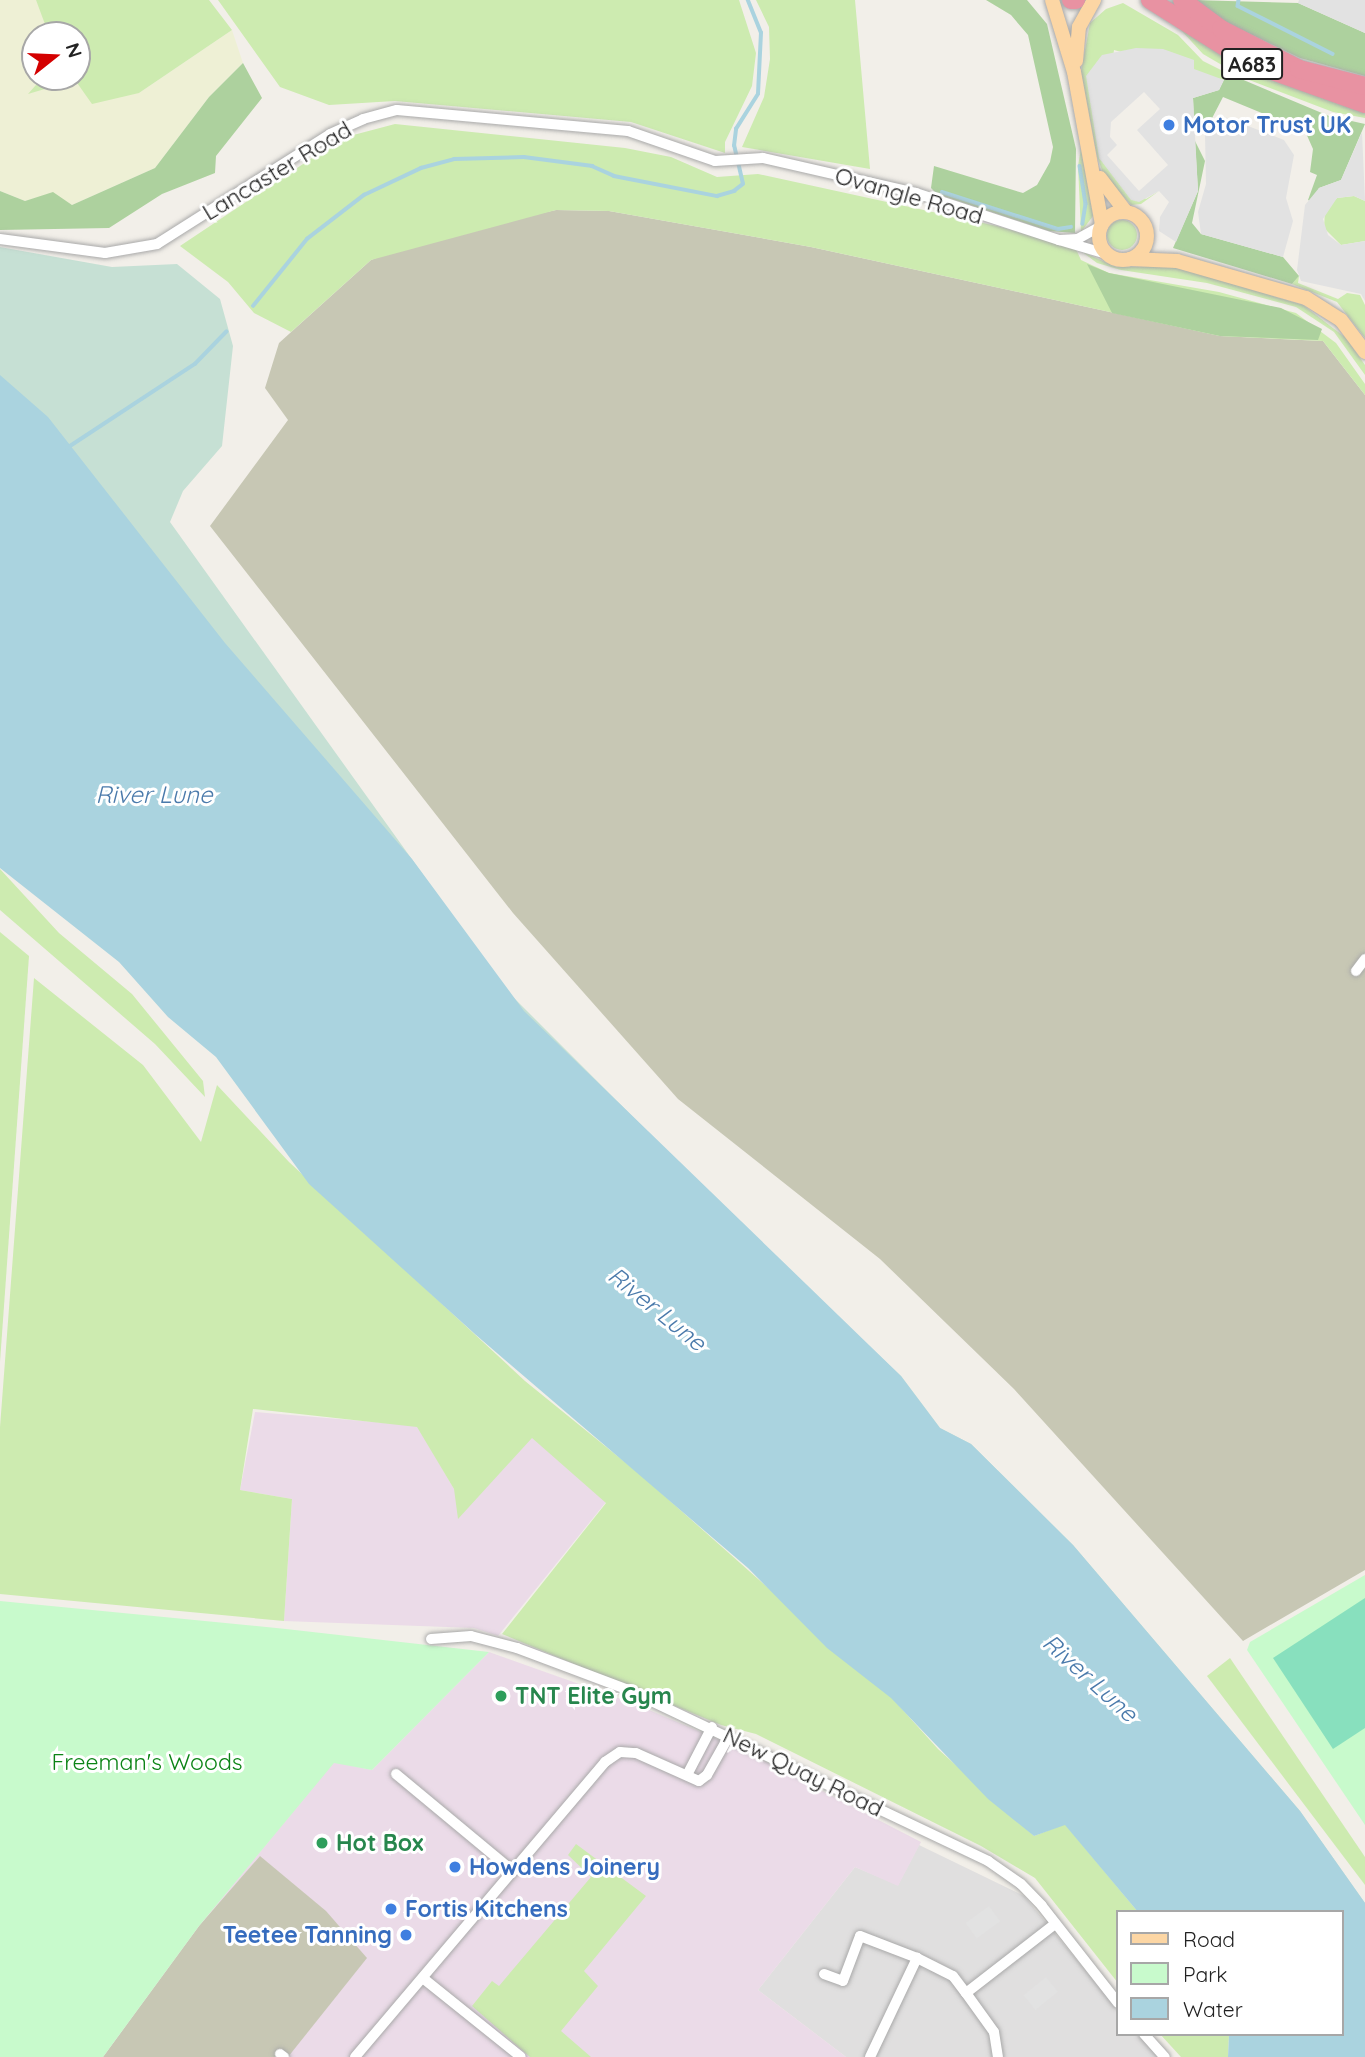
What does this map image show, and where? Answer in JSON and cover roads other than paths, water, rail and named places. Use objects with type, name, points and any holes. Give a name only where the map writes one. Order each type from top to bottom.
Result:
[{"type":"highway","name":"A683","points":[[1150,0],[1250,63],[1365,104]]},
{"type":"highway","name":"A683","points":[[1182,0],[1221,29],[1299,68],[1365,86]]},
{"type":"main road","points":[[1052,0],[1074,72],[1091,158],[1102,225],[1099,239],[1110,256],[1177,261],[1318,303],[1341,320],[1365,352]]},
{"type":"main road","points":[[1074,72],[1079,27],[1094,0]]},
{"type":"main road","points":[[1091,158],[1107,191],[1126,212],[1139,219],[1146,232],[1177,261]]},
{"type":"main road","points":[[1102,225],[1112,215],[1126,212]]},
{"type":"main road","points":[[1130,258],[1144,246],[1146,232]]},
{"type":"street","name":"Lancaster Road","points":[[0,239],[105,253],[157,244],[330,134],[363,119],[397,110],[628,131],[722,162]]},
{"type":"street","name":"Ovangle Road","points":[[722,162],[757,158],[916,193],[1110,256]]},
{"type":"street","points":[[1059,240],[1079,239],[1102,225]]},
{"type":"street","points":[[1356,971],[1365,959]]},
{"type":"street","name":"New Quay Road","points":[[431,1639],[471,1636],[517,1648],[712,1727],[988,1861],[1021,1884],[1116,2000]]},
{"type":"street","points":[[687,1775],[712,1727]]},
{"type":"street","points":[[355,2057],[424,1979],[605,1762],[620,1752],[636,1753],[699,1781],[707,1775],[729,1736]]},
{"type":"street","points":[[396,1774],[513,1871]]},
{"type":"street","points":[[966,1993],[1055,1923]]},
{"type":"street","points":[[824,1974],[843,1981],[860,1936],[917,1958],[953,1976],[994,2032],[998,2057]]},
{"type":"street","points":[[870,2057],[917,1958]]},
{"type":"street","points":[[424,1979],[521,2057]]},
{"type":"street","points":[[1146,2036],[1165,2057]]},
{"type":"water","name":"River Lune","points":[[0,375],[48,417],[225,643],[412,859],[524,1011],[901,1376],[940,1428],[971,1444],[1073,1545],[1300,1811],[1365,1903],[1365,2057],[1228,2057],[1229,2036],[1344,2036],[1344,1910],[1136,1910],[1065,1825],[1034,1836],[988,1799],[891,1698],[827,1648],[748,1568],[476,1335],[309,1184],[216,1057],[168,1017],[119,962],[0,868]]},
{"type":"waterway","points":[[253,306],[307,239],[364,195],[421,168],[454,159],[524,157],[592,166],[614,176],[717,196],[734,191],[743,184],[734,146],[736,129],[758,94],[761,33],[748,0]]},
{"type":"waterway","points":[[1239,0],[1238,6],[1333,54]]},
{"type":"waterway","points":[[1080,166],[1086,204],[1083,224]]},
{"type":"waterway","points":[[942,192],[1058,229],[1071,227]]},
{"type":"waterway","points":[[67,448],[195,364],[226,332]]},
{"type":"place","name":"Motor Trust UK","points":[[1169,125]]},
{"type":"place","name":"TNT Elite Gym","points":[[501,1696]]},
{"type":"place","name":"Hot Box","points":[[322,1843]]},
{"type":"place","name":"Howdens Joinery","points":[[455,1867]]},
{"type":"place","name":"Fortis Kitchens","points":[[391,1909]]},
{"type":"place","name":"Teetee Tanning","points":[[406,1935]]},
{"type":"park label","name":"Freeman's Woods","points":[[147,1762]]}]
